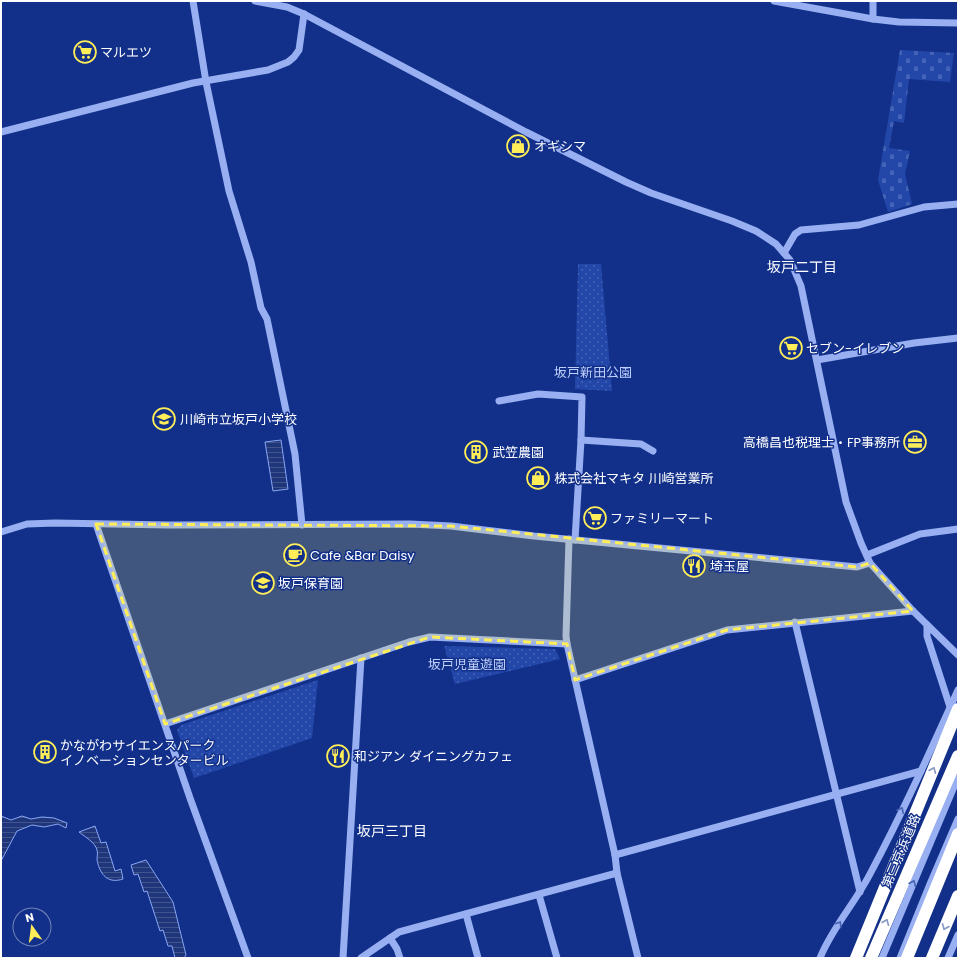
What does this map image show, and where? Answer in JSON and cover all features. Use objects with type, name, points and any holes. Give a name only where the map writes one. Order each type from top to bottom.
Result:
[{"type":"highway","points":[[856,958],[918,806],[954,708]]},
{"type":"highway","name":"第三京浜道路","points":[[871,958],[958,756]]},
{"type":"highway","points":[[907,958],[958,834]]},
{"type":"highway","points":[[932,958],[958,896]]},
{"type":"street","points":[[192,1],[206,82],[229,191],[251,262],[261,308],[267,319],[295,454],[302,525]]},
{"type":"street","points":[[255,1],[287,7],[304,14],[526,132],[626,182],[744,226],[756,231],[776,244],[790,260],[801,286],[846,502],[852,522],[870,563],[913,611],[958,655]]},
{"type":"street","points":[[774,1],[873,19],[899,22],[958,23]]},
{"type":"street","points":[[873,1],[873,19]]},
{"type":"street","points":[[1,132],[193,83],[206,82],[268,70],[288,62],[299,50],[304,14]]},
{"type":"street","points":[[784,253],[795,234],[801,230],[859,225],[924,207],[958,204]]},
{"type":"street","points":[[817,360],[914,343],[958,338]]},
{"type":"street","points":[[499,401],[538,394],[582,397],[581,440],[572,540],[566,636],[574,680],[615,855],[617,873],[638,958]]},
{"type":"street","points":[[581,440],[641,444],[653,451]]},
{"type":"street","points":[[1,532],[28,524],[410,524],[451,526],[572,540],[857,567],[870,563]]},
{"type":"street","points":[[96,524],[248,958]]},
{"type":"street","points":[[867,555],[920,534],[958,529]]},
{"type":"street","points":[[574,680],[727,630],[913,611]]},
{"type":"street","points":[[795,622],[860,892]]},
{"type":"street","points":[[928,625],[927,636],[954,708]]},
{"type":"street","points":[[165,724],[360,658],[409,642],[430,637],[567,644]]},
{"type":"street","points":[[343,958],[360,658]]},
{"type":"street","points":[[820,958],[825,945],[870,875],[954,708],[958,690]]},
{"type":"street","points":[[615,855],[921,771]]},
{"type":"street","points":[[882,958],[958,777]]},
{"type":"street","points":[[900,958],[958,819]]},
{"type":"street","points":[[361,958],[400,932],[617,873]]},
{"type":"street","points":[[539,895],[557,958]]},
{"type":"street","points":[[466,914],[478,958]]},
{"type":"street","points":[[948,958],[958,935]]},
{"type":"street","points":[[390,938],[397,949],[400,958]]},
{"type":"highlighted area","points":[[96,524],[451,526],[857,567],[870,563],[913,611],[727,630],[575,680],[567,644],[430,637],[165,724]]},
{"type":"green space","points":[[900,50],[954,53],[950,82],[909,79],[904,123],[894,121],[889,148],[910,151],[905,174],[912,204],[888,212],[878,180]]},
{"type":"green space","name":"坂戸新田公園","points":[[578,264],[601,264],[612,391],[575,389]]},
{"type":"green space","name":"坂戸児童遊園","points":[[444,646],[555,649],[560,659],[455,684]]},
{"type":"green space","points":[[318,680],[312,738],[194,778],[177,730],[181,725]]},
{"type":"shaded area","points":[[281,440],[288,489],[273,491],[265,442]]},
{"type":"shaded area","points":[[1,816],[11,820],[22,816],[31,819],[42,817],[54,818],[67,823],[66,828],[58,824],[44,827],[32,825],[17,831],[1,861]]},
{"type":"shaded area","points":[[95,826],[101,843],[106,842],[115,871],[121,869],[123,879],[109,879],[103,874],[98,865],[96,847],[79,832]]},
{"type":"shaded area","points":[[146,860],[173,902],[186,955],[184,958],[175,958],[172,946],[168,946],[163,930],[160,931],[147,891],[144,892],[138,874],[134,875],[131,865]]},
{"type":"place","name":"マルエツ","points":[[85,52]]},
{"type":"place","name":"オギシマ","points":[[518,146]]},
{"type":"place","name":"セブン-イレブン","points":[[791,348]]},
{"type":"place","name":"川崎市立坂戸小学校","points":[[164,419]]},
{"type":"place","name":"高橋昌也税理士・FP事務所","points":[[915,442]]},
{"type":"place","name":"武笠農園","points":[[476,452]]},
{"type":"place","name":"株式会社マキタ 川崎営業所","points":[[538,478]]},
{"type":"place","name":"ファミリーマート","points":[[595,518]]},
{"type":"place","name":"Cafe &Bar Daisy","points":[[295,555]]},
{"type":"place","name":"埼玉屋","points":[[694,566]]},
{"type":"place","name":"坂戸保育園","points":[[263,583]]},
{"type":"place","name":"かながわサイエンスパーク イノベーションセンタービル","points":[[45,752]]},
{"type":"place","name":"和ジアン ダイニングカフェ","points":[[338,756]]},
{"type":"district","name":"坂戸二丁目","points":[[802,267]]},
{"type":"district","name":"坂戸三丁目","points":[[392,831]]}]
